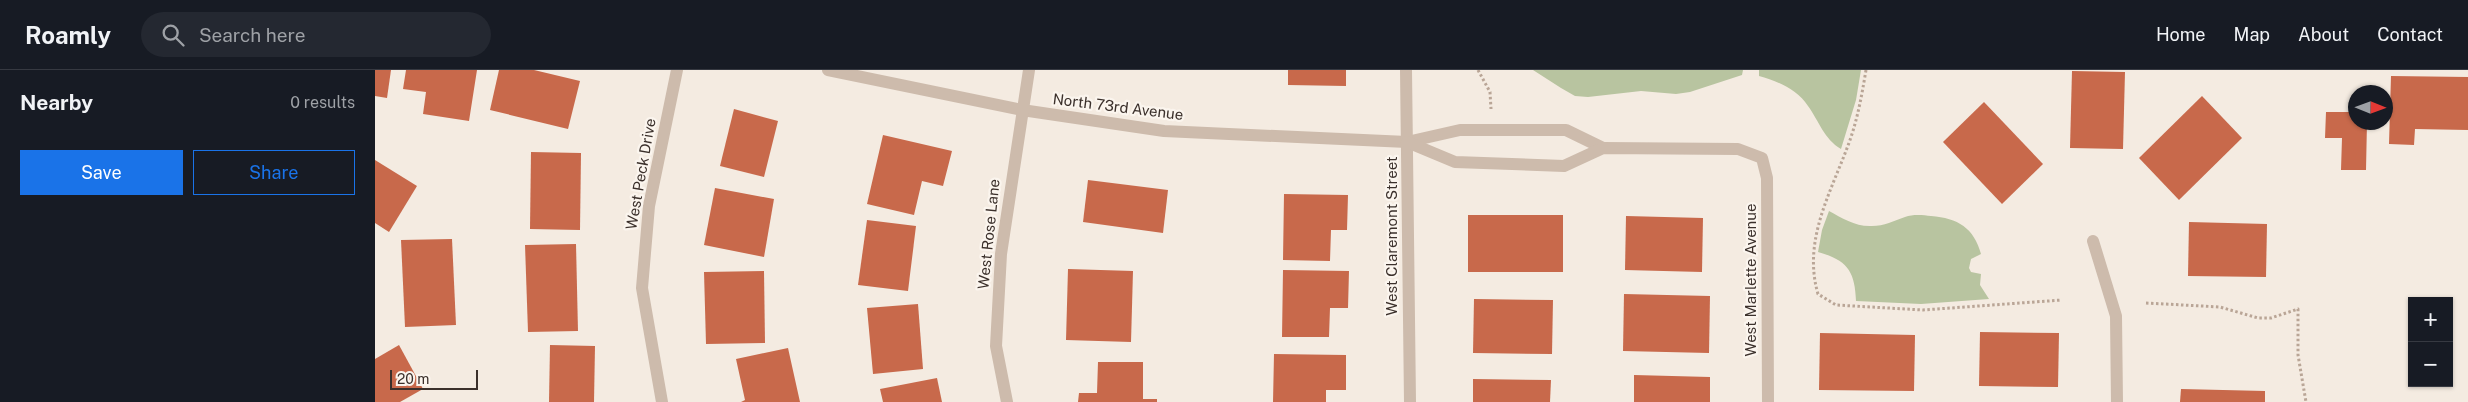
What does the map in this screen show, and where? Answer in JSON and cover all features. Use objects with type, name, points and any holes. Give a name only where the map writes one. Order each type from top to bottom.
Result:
[{"type":"street","name":"West Peck Drive","points":[[662,402],[642,288],[649,206],[677,70]]},
{"type":"street","name":"North 73rd Avenue","points":[[828,70],[1022,110],[1165,131],[1407,142],[1460,130],[1566,130],[1603,148],[1738,149],[1762,158]]},
{"type":"street","name":"West Rose Lane","points":[[1007,402],[997,346],[1001,254],[1029,70]]},
{"type":"street","name":"West Claremont Street","points":[[1406,70],[1410,402]]},
{"type":"street","name":"North 73rd Avenue","points":[[1407,142],[1455,162],[1565,166],[1603,148]]},
{"type":"street","name":"West Marlette Avenue","points":[[1762,158],[1767,178],[1768,402]]},
{"type":"street","points":[[2093,240],[2115,316],[2117,402]]},
{"type":"path","points":[[1478,70],[1490,92],[1491,114]]},
{"type":"path","points":[[1867,70],[1858,116],[1817,225],[1812,266],[1818,294],[1836,305],[1923,310],[2062,300]]},
{"type":"path","points":[[2147,303],[2221,307],[2258,318],[2271,318],[2298,309],[2298,355],[2306,402]]},
{"type":"green space","points":[[1533,70],[1743,70],[1742,75],[1690,92],[1676,94],[1641,91],[1588,97],[1575,96]]},
{"type":"green space","points":[[1759,70],[1861,70],[1856,100],[1841,149],[1826,135],[1808,106],[1798,95],[1780,83],[1759,76]]},
{"type":"green space","points":[[1829,211],[1849,222],[1866,226],[1881,225],[1915,215],[1941,217],[1957,222],[1969,231],[1978,245],[1981,254],[1971,259],[1969,268],[1971,272],[1981,274],[1980,285],[1989,299],[1921,304],[1856,301],[1854,282],[1847,268],[1836,259],[1818,252],[1822,230]]},
{"type":"building","points":[[375,70],[391,70],[387,98],[375,96]]},
{"type":"building","points":[[406,70],[477,70],[469,121],[423,114],[426,92],[403,89]]},
{"type":"building","points":[[499,70],[534,70],[580,81],[568,129],[490,110]]},
{"type":"building","points":[[1288,70],[1346,70],[1346,86],[1288,85]]},
{"type":"building","points":[[2072,71],[2125,72],[2123,149],[2070,148]]},
{"type":"building","points":[[2391,76],[2468,77],[2468,130],[2415,129],[2414,145],[2389,144],[2389,130],[2393,130],[2393,85],[2391,85]]},
{"type":"building","points":[[2202,96],[2242,138],[2179,200],[2139,158]]},
{"type":"building","points":[[1984,102],[2043,164],[2002,204],[1943,142]]},
{"type":"building","points":[[734,109],[778,121],[764,177],[720,166]]},
{"type":"building","points":[[2326,112],[2348,112],[2348,130],[2367,130],[2366,170],[2341,170],[2342,138],[2325,138]]},
{"type":"building","points":[[883,135],[952,151],[943,186],[922,181],[914,215],[867,204]]},
{"type":"building","points":[[531,152],[581,153],[580,230],[530,229]]},
{"type":"building","points":[[375,160],[417,186],[389,232],[375,223]]},
{"type":"building","points":[[1088,180],[1168,190],[1163,233],[1083,222]]},
{"type":"building","points":[[715,188],[774,199],[764,257],[704,245]]},
{"type":"building","points":[[1284,194],[1348,195],[1347,230],[1331,230],[1330,261],[1283,260]]},
{"type":"building","points":[[1468,215],[1563,215],[1563,272],[1468,272]]},
{"type":"building","points":[[1626,216],[1703,218],[1702,272],[1625,270]]},
{"type":"building","points":[[867,220],[916,226],[908,291],[858,285]]},
{"type":"building","points":[[2189,222],[2267,224],[2266,277],[2188,276]]},
{"type":"building","points":[[452,239],[456,325],[405,327],[401,240]]},
{"type":"building","points":[[576,244],[578,331],[528,332],[525,245]]},
{"type":"building","points":[[1068,269],[1133,271],[1131,342],[1066,340]]},
{"type":"building","points":[[1283,270],[1349,271],[1348,308],[1330,308],[1329,337],[1282,337]]},
{"type":"building","points":[[764,271],[765,343],[706,344],[704,272]]},
{"type":"building","points":[[1624,294],[1710,296],[1709,353],[1623,351]]},
{"type":"building","points":[[1474,299],[1553,300],[1552,354],[1473,353]]},
{"type":"building","points":[[918,304],[923,369],[873,374],[867,308]]},
{"type":"building","points":[[1980,332],[2059,333],[2058,387],[1979,386]]},
{"type":"building","points":[[1820,333],[1915,335],[1914,391],[1819,390]]},
{"type":"building","points":[[399,345],[423,389],[400,402],[375,402],[375,359]]},
{"type":"building","points":[[550,345],[595,346],[594,402],[549,402]]},
{"type":"building","points":[[788,348],[800,402],[741,402],[745,400],[736,359]]},
{"type":"building","points":[[1274,354],[1346,355],[1346,390],[1326,390],[1326,402],[1273,402]]},
{"type":"building","points":[[1098,362],[1143,362],[1143,399],[1157,399],[1157,402],[1078,402],[1079,393],[1097,393]]},
{"type":"building","points":[[1634,375],[1710,377],[1710,402],[1634,402]]},
{"type":"building","points":[[937,378],[942,402],[883,402],[880,389]]},
{"type":"building","points":[[1473,379],[1551,380],[1550,402],[1473,402]]},
{"type":"building","points":[[2181,389],[2265,391],[2265,402],[2180,402]]}]
